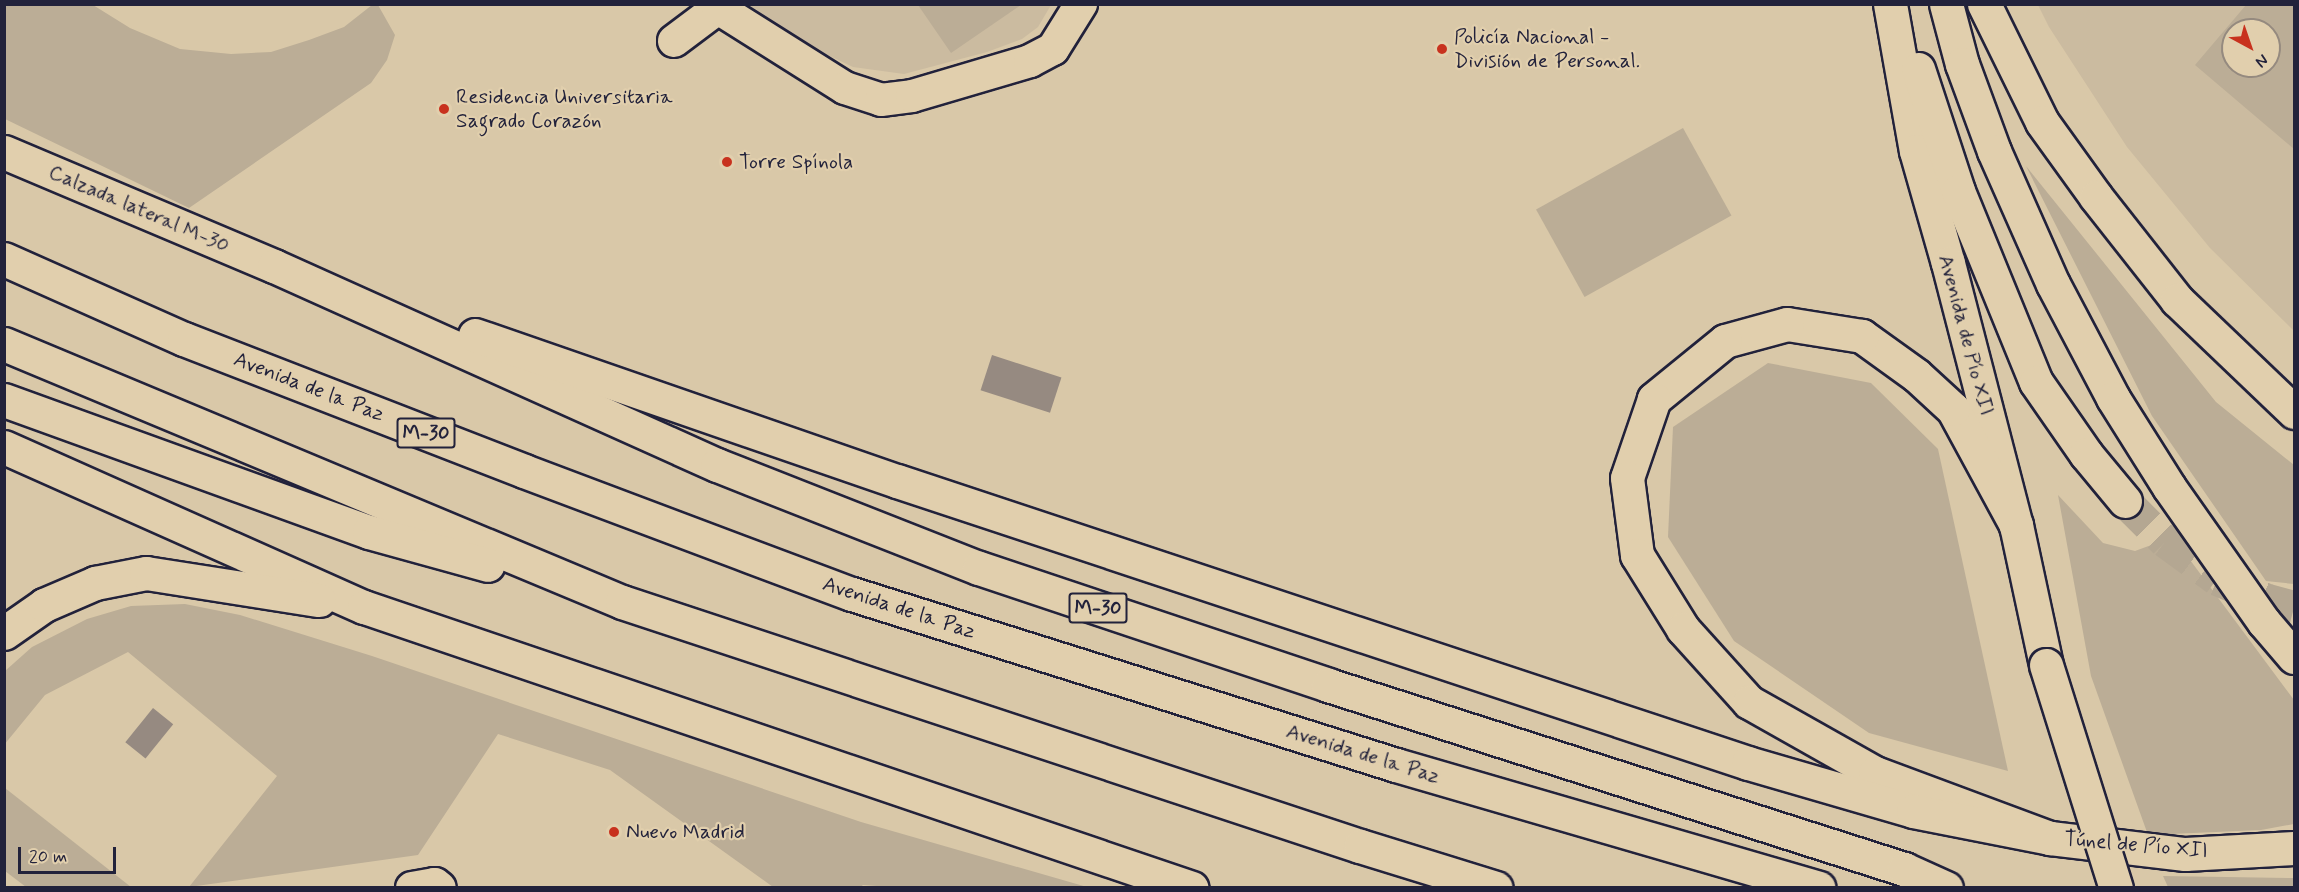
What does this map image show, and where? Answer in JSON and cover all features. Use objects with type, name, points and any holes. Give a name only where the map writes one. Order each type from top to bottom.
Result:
[{"type":"main road","name":"Avenida de Pío XII","points":[[1890,4],[1916,151],[1948,263],[2016,525],[2046,665],[2116,888]]},
{"type":"main road","name":"Avenida de Pío XII","points":[[1897,4],[1958,191],[2036,382],[2086,454],[2125,501]]},
{"type":"main road","points":[[1946,4],[1962,64],[1994,151],[2053,284],[2113,398],[2169,487],[2264,622],[2295,657]]},
{"type":"main road","points":[[1984,4],[2042,122],[2096,197],[2177,300],[2295,412]]},
{"type":"main road","name":"Calzada lateral M-30","points":[[4,152],[274,266]]},
{"type":"main road","name":"Avenida de la Paz","points":[[4,259],[184,339],[524,471],[852,594],[1396,765],[1818,888]]},
{"type":"main road","points":[[274,266],[908,485],[1748,763],[1913,811],[2050,838]]},
{"type":"main road","name":"M-30","points":[[274,266],[717,465],[979,568],[1328,685],[1904,869],[1946,888]]},
{"type":"main road","points":[[2016,525],[1953,409],[1916,375],[1862,336],[1787,324],[1725,341],[1654,399],[1627,478],[1637,555],[1683,628],[1749,702],[1875,773],[2050,838]]},
{"type":"main road","points":[[4,344],[622,602]]},
{"type":"main road","points":[[4,400],[369,532],[622,602],[1360,846],[1496,888]]},
{"type":"main road","points":[[4,447],[364,607],[1192,888]]},
{"type":"main road","points":[[4,633],[44,605],[94,583],[146,573],[364,607]]},
{"type":"main road","name":"Túnel de Pío XII","points":[[2050,838],[2185,854],[2295,848]]},
{"type":"street","points":[[674,40],[718,8],[845,88],[881,100],[912,96],[1030,61],[1053,49],[1081,4]]},
{"type":"street","points":[[412,888],[435,884],[440,888]]},
{"type":"shaded area","points":[[4,5],[93,5],[130,28],[180,49],[231,54],[271,52],[309,40],[344,27],[372,5],[378,5],[395,35],[387,60],[371,83],[189,208],[5,119]]},
{"type":"shaded area","points":[[749,5],[1051,5],[1038,27],[1022,39],[987,52],[904,74],[853,67],[800,42]]},
{"type":"shaded area","points":[[918,5],[1021,5],[951,53]]},
{"type":"shaded area","points":[[2038,5],[2294,5],[2294,331],[2210,248],[2127,147],[2049,27]]},
{"type":"shaded area","points":[[2246,5],[2294,5],[2294,149],[2195,65],[2221,34],[2221,78],[2281,78],[2281,18],[2235,18]]},
{"type":"shaded area","points":[[1683,128],[1731,215],[1585,297],[1536,209]]},
{"type":"shaded area","points":[[2026,166],[2216,402],[2294,465],[2294,584],[2266,581],[2152,416]]},
{"type":"shaded area","points":[[992,355],[1061,378],[1050,413],[981,390]]},
{"type":"shaded area","points":[[1768,363],[1871,383],[1938,449],[2008,771],[1869,733],[1734,641],[1668,537],[1673,427]]},
{"type":"shaded area","points":[[2058,495],[2103,543],[2135,551],[2173,537],[2294,700],[2294,824],[2261,830],[2148,835],[2091,676]]},
{"type":"shaded area","points":[[185,604],[240,615],[372,656],[861,822],[1087,887],[904,888],[863,885],[859,888],[773,887],[610,770],[498,734],[418,855],[189,887],[277,776],[128,652],[45,695],[4,745],[5,671],[32,647],[87,619],[131,606]]},
{"type":"shaded area","points":[[153,708],[173,724],[146,759],[125,742]]},
{"type":"shaded area","points":[[4,788],[131,887],[26,887],[5,871]]},
{"type":"shaded area","points":[[2163,876],[2294,878],[2294,887],[2168,887]]},
{"type":"tunnel","points":[[2125,501],[2165,541],[2217,579],[2268,600],[2294,607]]},
{"type":"place","name":"Policía Nacional - División de Personal.","points":[[1442,49]]},
{"type":"place","name":"Residencia Universitaria Sagrado Corazón","points":[[444,109]]},
{"type":"place","name":"Torre Spínola","points":[[727,162]]},
{"type":"place","name":"Nuevo Madrid","points":[[614,832]]}]
